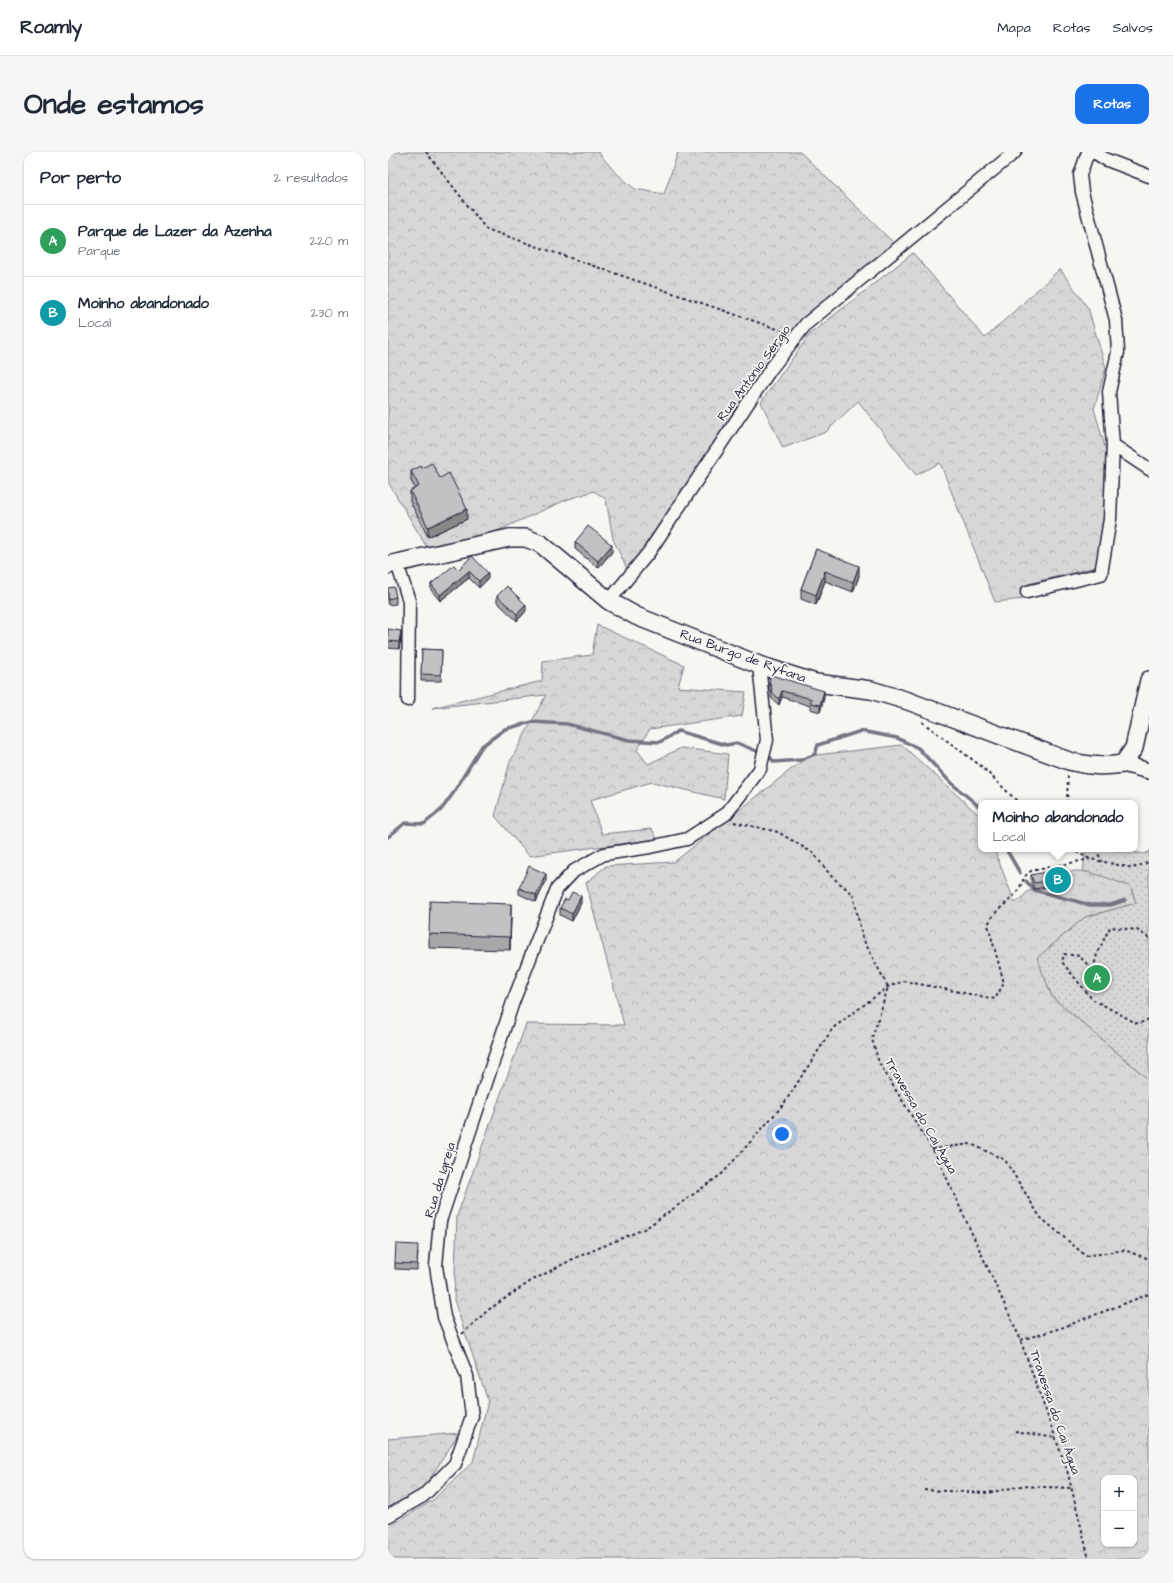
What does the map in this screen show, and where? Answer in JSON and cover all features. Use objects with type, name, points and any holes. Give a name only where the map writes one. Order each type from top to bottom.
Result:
[{"type":"main road","name":"Rua Burgo de Ryfana","points":[[393,564],[509,538],[526,538],[541,544],[609,601],[636,616],[758,665],[816,683],[871,690],[1070,761],[1099,767],[1123,764]]},
{"type":"main road","points":[[1123,764],[1134,748],[1149,680]]},
{"type":"street","name":"Rua António Sérgio","points":[[609,601],[649,552],[770,370],[806,324],[1015,152]]},
{"type":"street","points":[[1027,592],[1101,574],[1110,519],[1113,444],[1109,392],[1118,352],[1116,320],[1082,192],[1080,175],[1088,152]]},
{"type":"street","points":[[1094,152],[1107,160],[1149,176]]},
{"type":"street","points":[[1113,444],[1149,469]]},
{"type":"street","points":[[393,564],[408,601],[408,700]]},
{"type":"street","points":[[727,813],[760,769],[767,740],[758,665]]},
{"type":"street","points":[[1123,764],[1149,771]]},
{"type":"street","name":"Rua da Igreja","points":[[388,1516],[423,1496],[455,1464],[472,1416],[467,1376],[444,1317],[436,1266],[440,1221],[513,1002],[557,889],[574,871],[604,854],[650,848],[687,839],[727,813]]},
{"type":"path","points":[[426,152],[486,229],[797,336]]},
{"type":"path","points":[[920,721],[982,766],[1016,800]]},
{"type":"path","points":[[1067,800],[1070,761]]},
{"type":"path","points":[[727,813],[735,823],[778,832],[813,853],[832,877],[853,894],[862,938],[888,987]]},
{"type":"path","points":[[1077,852],[1090,859],[1133,868],[1149,863]]},
{"type":"path","points":[[1097,852],[1102,862]]},
{"type":"path","points":[[454,1342],[488,1310],[531,1281],[573,1259],[646,1228],[722,1174],[783,1105],[834,1028],[888,987],[904,981],[995,1000],[1004,983],[988,925],[991,916],[1018,890],[1025,876],[1030,871],[1090,859]]},
{"type":"path","points":[[1149,938],[1137,930],[1110,927],[1097,954],[1093,970],[1079,956],[1064,954],[1062,962],[1092,999],[1138,1024],[1149,1019]]},
{"type":"path","name":"Travessa do Cai Água","points":[[888,987],[872,1039],[879,1063],[932,1148],[1021,1340],[1071,1488],[1089,1559]]},
{"type":"path","points":[[932,1148],[971,1144],[1006,1160],[1040,1217],[1086,1256],[1124,1250],[1149,1260]]},
{"type":"path","points":[[1021,1340],[1061,1328],[1149,1294]]},
{"type":"path","points":[[1014,1431],[1055,1438]]},
{"type":"path","points":[[924,1490],[988,1493],[1021,1486],[1071,1488]]},
{"type":"green space","points":[[388,152],[598,152],[614,171],[635,189],[664,194],[678,152],[800,152],[899,248],[789,336],[744,405],[628,571],[613,539],[606,499],[594,491],[566,500],[497,531],[452,545],[428,549],[388,482]]},
{"type":"green space","points":[[913,253],[985,338],[1060,269],[1088,308],[1106,368],[1094,409],[1106,450],[1107,493],[1103,538],[1095,567],[1028,584],[1023,599],[995,602],[940,463],[916,475],[858,401],[826,432],[783,448],[761,402],[810,334]]},
{"type":"green space","points":[[597,625],[684,665],[678,687],[746,692],[742,716],[650,729],[637,750],[648,764],[681,748],[728,754],[724,799],[652,782],[590,800],[602,834],[652,829],[657,839],[529,856],[495,816],[510,762],[546,695],[432,708],[542,681],[543,661],[592,655]]},
{"type":"green space","points":[[902,745],[978,814],[978,852],[995,852],[1015,903],[1028,891],[1068,884],[1066,874],[1072,871],[1088,872],[1130,886],[1136,903],[1085,917],[1037,958],[1052,997],[1149,1080],[1149,1559],[388,1559],[388,1527],[432,1501],[473,1462],[488,1401],[454,1300],[457,1216],[526,1024],[624,1025],[586,883],[606,866],[674,862],[808,756]]},
{"type":"green space","points":[[1149,851],[1149,1080],[1052,997],[1036,958],[1085,917],[1136,903],[1130,886],[1083,871],[1086,852],[1129,852],[1145,854]]},
{"type":"green space","points":[[459,1433],[424,1488],[388,1509],[388,1439]]},
{"type":"building","points":[[432,463],[440,478],[449,473],[467,509],[428,527],[410,491],[419,486],[411,471]]},
{"type":"building","points":[[588,526],[612,545],[598,561],[575,542]]},
{"type":"building","points":[[816,549],[859,566],[853,582],[825,571],[816,595],[801,589]]},
{"type":"building","points":[[472,556],[488,573],[479,581],[469,571],[440,595],[431,584],[454,565],[458,570]]},
{"type":"building","points":[[507,586],[526,605],[517,614],[497,596]]},
{"type":"building","points":[[394,587],[396,597],[388,599],[388,588]]},
{"type":"building","points":[[388,629],[401,631],[399,642],[388,641]]},
{"type":"building","points":[[422,649],[442,650],[441,675],[421,674]]},
{"type":"building","points":[[771,675],[824,691],[820,705],[810,703],[812,699],[782,691],[779,699],[771,691],[772,689],[769,681]]},
{"type":"building","points":[[529,866],[546,874],[536,895],[519,888]]},
{"type":"building","points":[[1066,868],[1068,878],[1034,883],[1031,875]]},
{"type":"building","points":[[572,892],[581,896],[572,914],[560,908],[565,899],[568,900]]},
{"type":"building","points":[[430,901],[511,904],[510,937],[429,934]]},
{"type":"building","points":[[396,1244],[418,1245],[417,1264],[395,1263]]},
{"type":"waterway","points":[[388,837],[405,823],[424,824],[441,810],[482,746],[505,729],[532,722],[567,724],[629,740],[660,742],[678,731],[726,745],[737,743],[759,752]]},
{"type":"waterway","points":[[770,757],[774,762],[801,760],[815,754],[818,745],[861,731],[897,738],[918,748],[951,783],[978,806]]},
{"type":"waterway","points":[[1008,852],[1020,873]]},
{"type":"waterway","points":[[1026,881],[1034,890],[1090,905],[1111,905],[1125,900]]},
{"type":"place","name":"Moinho abandonado","points":[[1058,880]]},
{"type":"place","name":"Parque de Lazer da Azenha","points":[[1097,978]]}]
